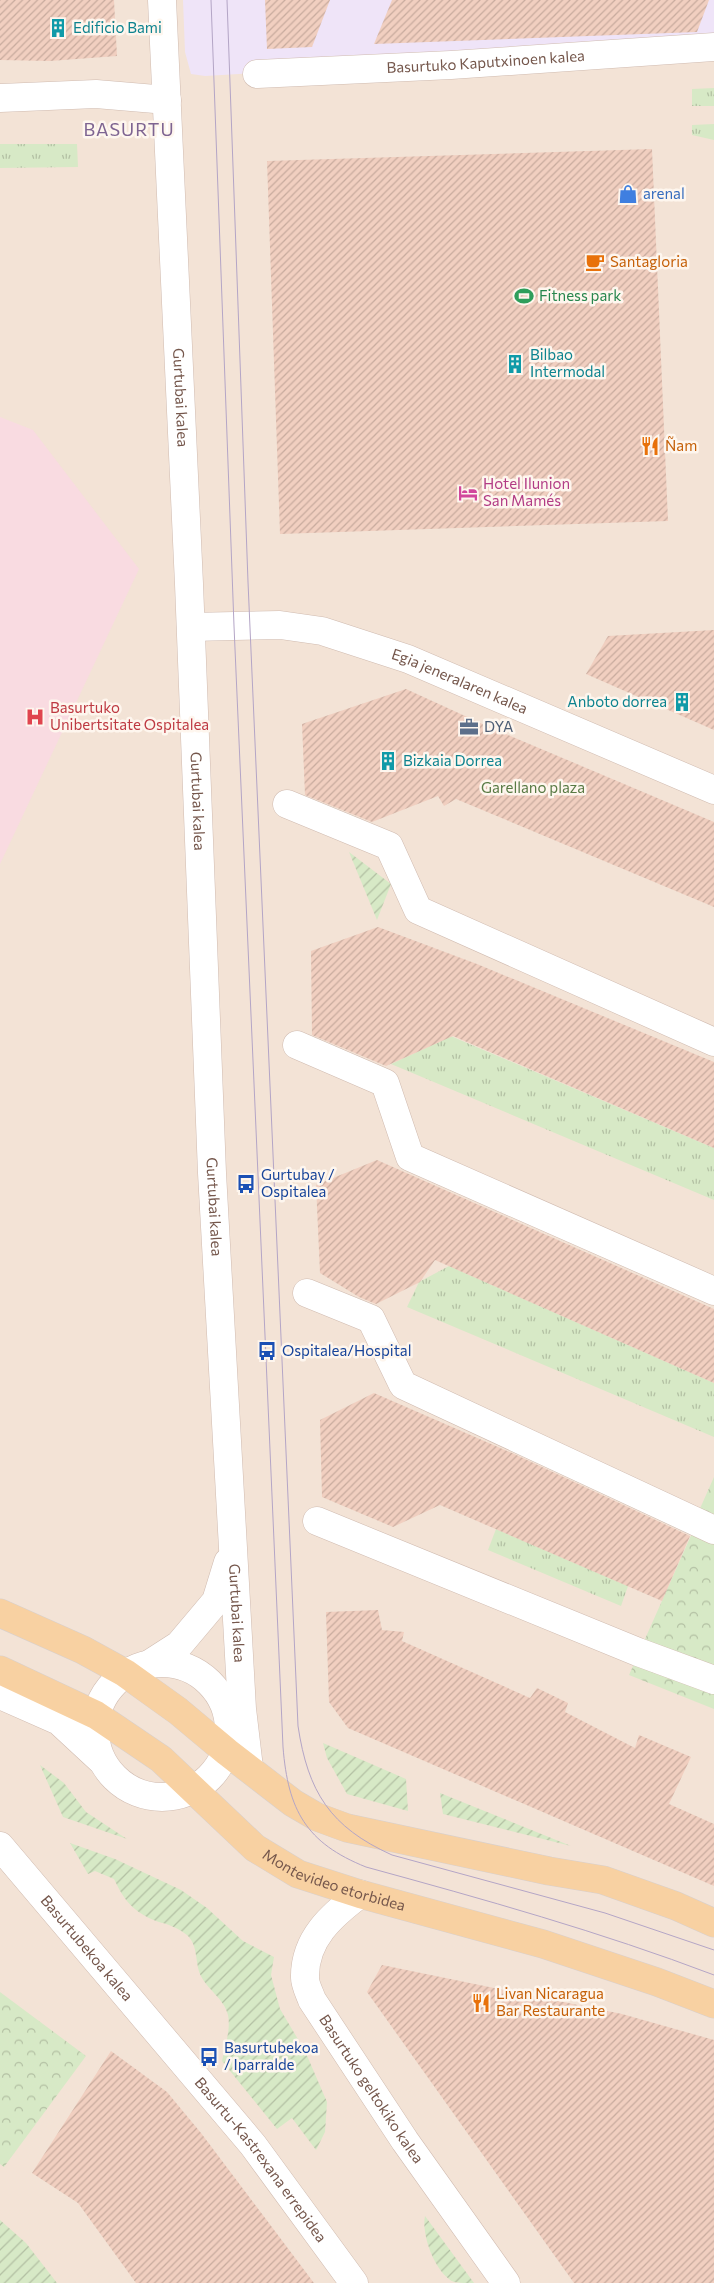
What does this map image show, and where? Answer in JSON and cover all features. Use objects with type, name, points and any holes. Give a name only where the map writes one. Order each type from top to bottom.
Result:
[{"type":"main road","points":[[0,1613],[82,1650],[125,1673],[178,1711],[293,1803],[317,1817],[347,1828],[550,1871],[603,1880],[676,1906],[714,1923]]},
{"type":"main road","name":"Montevideo etorbidea","points":[[0,1670],[70,1701],[96,1715],[161,1760],[255,1848],[298,1874],[360,1894],[543,1944],[657,1982],[714,2004]]},
{"type":"street","name":"Gurtubai kalea","points":[[162,0],[191,627],[192,695],[212,1173],[245,1748],[249,1768]]},
{"type":"street","name":"Basurtuko Kaputxinoen kalea","points":[[257,74],[714,47]]},
{"type":"street","points":[[0,98],[96,94],[167,100]]},
{"type":"street","name":"Egia jeneralaren kalea","points":[[191,627],[280,625],[322,631],[408,659],[714,790]]},
{"type":"street","points":[[287,804],[389,846],[418,910],[714,1042]]},
{"type":"street","points":[[297,1045],[385,1083],[410,1157],[714,1291]]},
{"type":"street","points":[[308,1293],[371,1319],[403,1385],[714,1530]]},
{"type":"street","points":[[317,1521],[638,1652],[714,1680]]},
{"type":"street","name":"Gurtubai kalea","points":[[151,1663],[179,1645],[216,1601],[234,1544]]},
{"type":"street","points":[[0,1695],[59,1721],[100,1759],[112,1777],[129,1790],[150,1797],[172,1797],[192,1791],[207,1781],[218,1768],[227,1752],[230,1724],[222,1698],[205,1677],[180,1664],[151,1663],[125,1673],[106,1691],[96,1715],[94,1737],[100,1759]]},
{"type":"street","name":"Gurtubai kalea","points":[[230,1724],[241,1683]]},
{"type":"street","name":"Basurtubekoa kalea","points":[[5,1852],[163,2040]]},
{"type":"street","name":"Basurtuko geltokiko kalea","points":[[360,1894],[330,1917],[316,1935],[307,1961],[305,1979],[312,2000],[406,2141],[506,2283]]},
{"type":"street","name":"Basurtu-Kastrexana errepidea","points":[[163,2040],[208,2089],[253,2145],[354,2283]]},
{"type":"shaded area","points":[[0,0],[714,0],[714,2283],[0,2283]]},
{"type":"shaded area","points":[[183,0],[714,0],[714,47],[205,76],[191,74],[185,52]]},
{"type":"shaded area","name":"Basurtuko Unibertsitate Ospitalea","points":[[0,417],[33,430],[139,569],[0,864]]},
{"type":"green space","points":[[714,88],[714,106],[692,106],[692,89]]},
{"type":"green space","points":[[714,124],[714,140],[692,135],[692,125]]},
{"type":"green space","points":[[0,144],[77,144],[78,167],[0,168]]},
{"type":"green space","points":[[349,852],[391,884],[377,920]]},
{"type":"green space","points":[[446,1034],[714,1148],[714,1200],[391,1064],[441,1041]]},
{"type":"green space","points":[[449,1266],[714,1383],[714,1437],[407,1307],[419,1282]]},
{"type":"green space","points":[[714,1477],[714,1709],[629,1675],[693,1531],[694,1522]]},
{"type":"green space","points":[[496,1529],[628,1586],[621,1606],[488,1550]]},
{"type":"green space","points":[[323,1743],[406,1779],[408,1811],[347,1794],[327,1758]]},
{"type":"green space","points":[[40,1765],[64,1783],[86,1812],[127,1839],[63,1817]]},
{"type":"green space","points":[[440,1793],[571,1846],[443,1814]]},
{"type":"green space","points":[[70,1843],[115,1859],[181,1890],[207,1908],[243,1941],[274,1957],[271,1975],[280,2009],[305,2051],[327,2102],[325,2132],[316,2150],[292,2118],[277,2129],[222,2061],[228,2032],[228,2015],[223,2004],[200,1974],[195,1948],[191,1939],[172,1926],[141,1914],[126,1899],[114,1879],[95,1871],[88,1874]]},
{"type":"green space","points":[[0,1992],[86,2056],[4,2167],[0,2164]]},
{"type":"green space","points":[[425,2216],[474,2283],[454,2282],[441,2271],[427,2243],[424,2224]]},
{"type":"green space","points":[[0,2220],[26,2243],[57,2283],[0,2283]]},
{"type":"building","name":"Edificio Bami","points":[[0,0],[114,0],[117,56],[50,61],[0,60]]},
{"type":"building","points":[[265,0],[330,0],[312,47],[267,49]]},
{"type":"building","points":[[392,0],[709,0],[697,32],[374,44]]},
{"type":"building","points":[[652,149],[668,521],[280,534],[267,161]]},
{"type":"building","name":"Anboto dorrea","points":[[714,630],[714,730],[586,674],[608,636]]},
{"type":"building","points":[[406,689],[487,726],[714,822],[714,907],[456,799],[444,806],[438,796],[372,822],[305,795],[302,724]]},
{"type":"building","points":[[378,927],[477,964],[714,1062],[714,1148],[453,1036],[386,1066],[312,1035],[311,951]]},
{"type":"building","points":[[377,1160],[714,1309],[714,1383],[435,1260],[420,1282],[376,1304],[359,1297],[320,1273],[316,1185]]},
{"type":"building","points":[[374,1393],[512,1453],[690,1536],[662,1601],[440,1505],[393,1527],[322,1497],[320,1420]]},
{"type":"building","points":[[378,1610],[382,1630],[404,1632],[402,1641],[530,1698],[537,1688],[568,1703],[565,1712],[635,1748],[639,1735],[691,1757],[669,1804],[714,1824],[714,1886],[348,1728],[329,1702],[326,1612]]},
{"type":"building","points":[[382,1965],[622,2014],[714,2040],[714,2283],[574,2283],[367,1992]]},
{"type":"building","points":[[111,2051],[167,2092],[201,2133],[314,2283],[136,2283],[78,2203],[32,2173]]},
{"type":"tram line","points":[[211,0],[234,626],[283,1747],[290,1789],[304,1822],[328,1847],[345,1858],[366,1867],[585,1930],[714,1975]]},
{"type":"tram line","points":[[227,0],[248,582],[298,1726],[302,1749],[308,1770],[326,1805],[353,1832],[392,1855],[605,1913],[714,1950]]},
{"type":"place","name":"Edificio Bami","points":[[58,28]]},
{"type":"place","name":"arenal","points":[[628,194]]},
{"type":"place","name":"Santagloria","points":[[595,262]]},
{"type":"place","name":"Fitness park","points":[[524,296]]},
{"type":"place","name":"Bilbao Intermodal","points":[[515,364]]},
{"type":"place","name":"Ñam","points":[[650,446]]},
{"type":"place","name":"Hotel Ilunion San Mamés","points":[[468,493]]},
{"type":"place","name":"Anboto dorrea","points":[[682,702]]},
{"type":"place","name":"Basurtuko Unibertsitate Ospitalea","points":[[35,717]]},
{"type":"place","name":"DYA","points":[[469,727]]},
{"type":"place","name":"Bizkaia Dorrea","points":[[388,761]]},
{"type":"place","name":"Gurtubay / Ospitalea","points":[[246,1184]]},
{"type":"place","name":"Ospitalea/Hospital","points":[[267,1351]]},
{"type":"place","name":"Livan Nicaragua Bar Restaurante","points":[[481,2003]]},
{"type":"place","name":"Basurtubekoa / Iparralde","points":[[209,2057]]},
{"type":"district","name":"BASURTU","points":[[129,130]]},
{"type":"park label","name":"Garellano plaza","points":[[533,788]]}]
